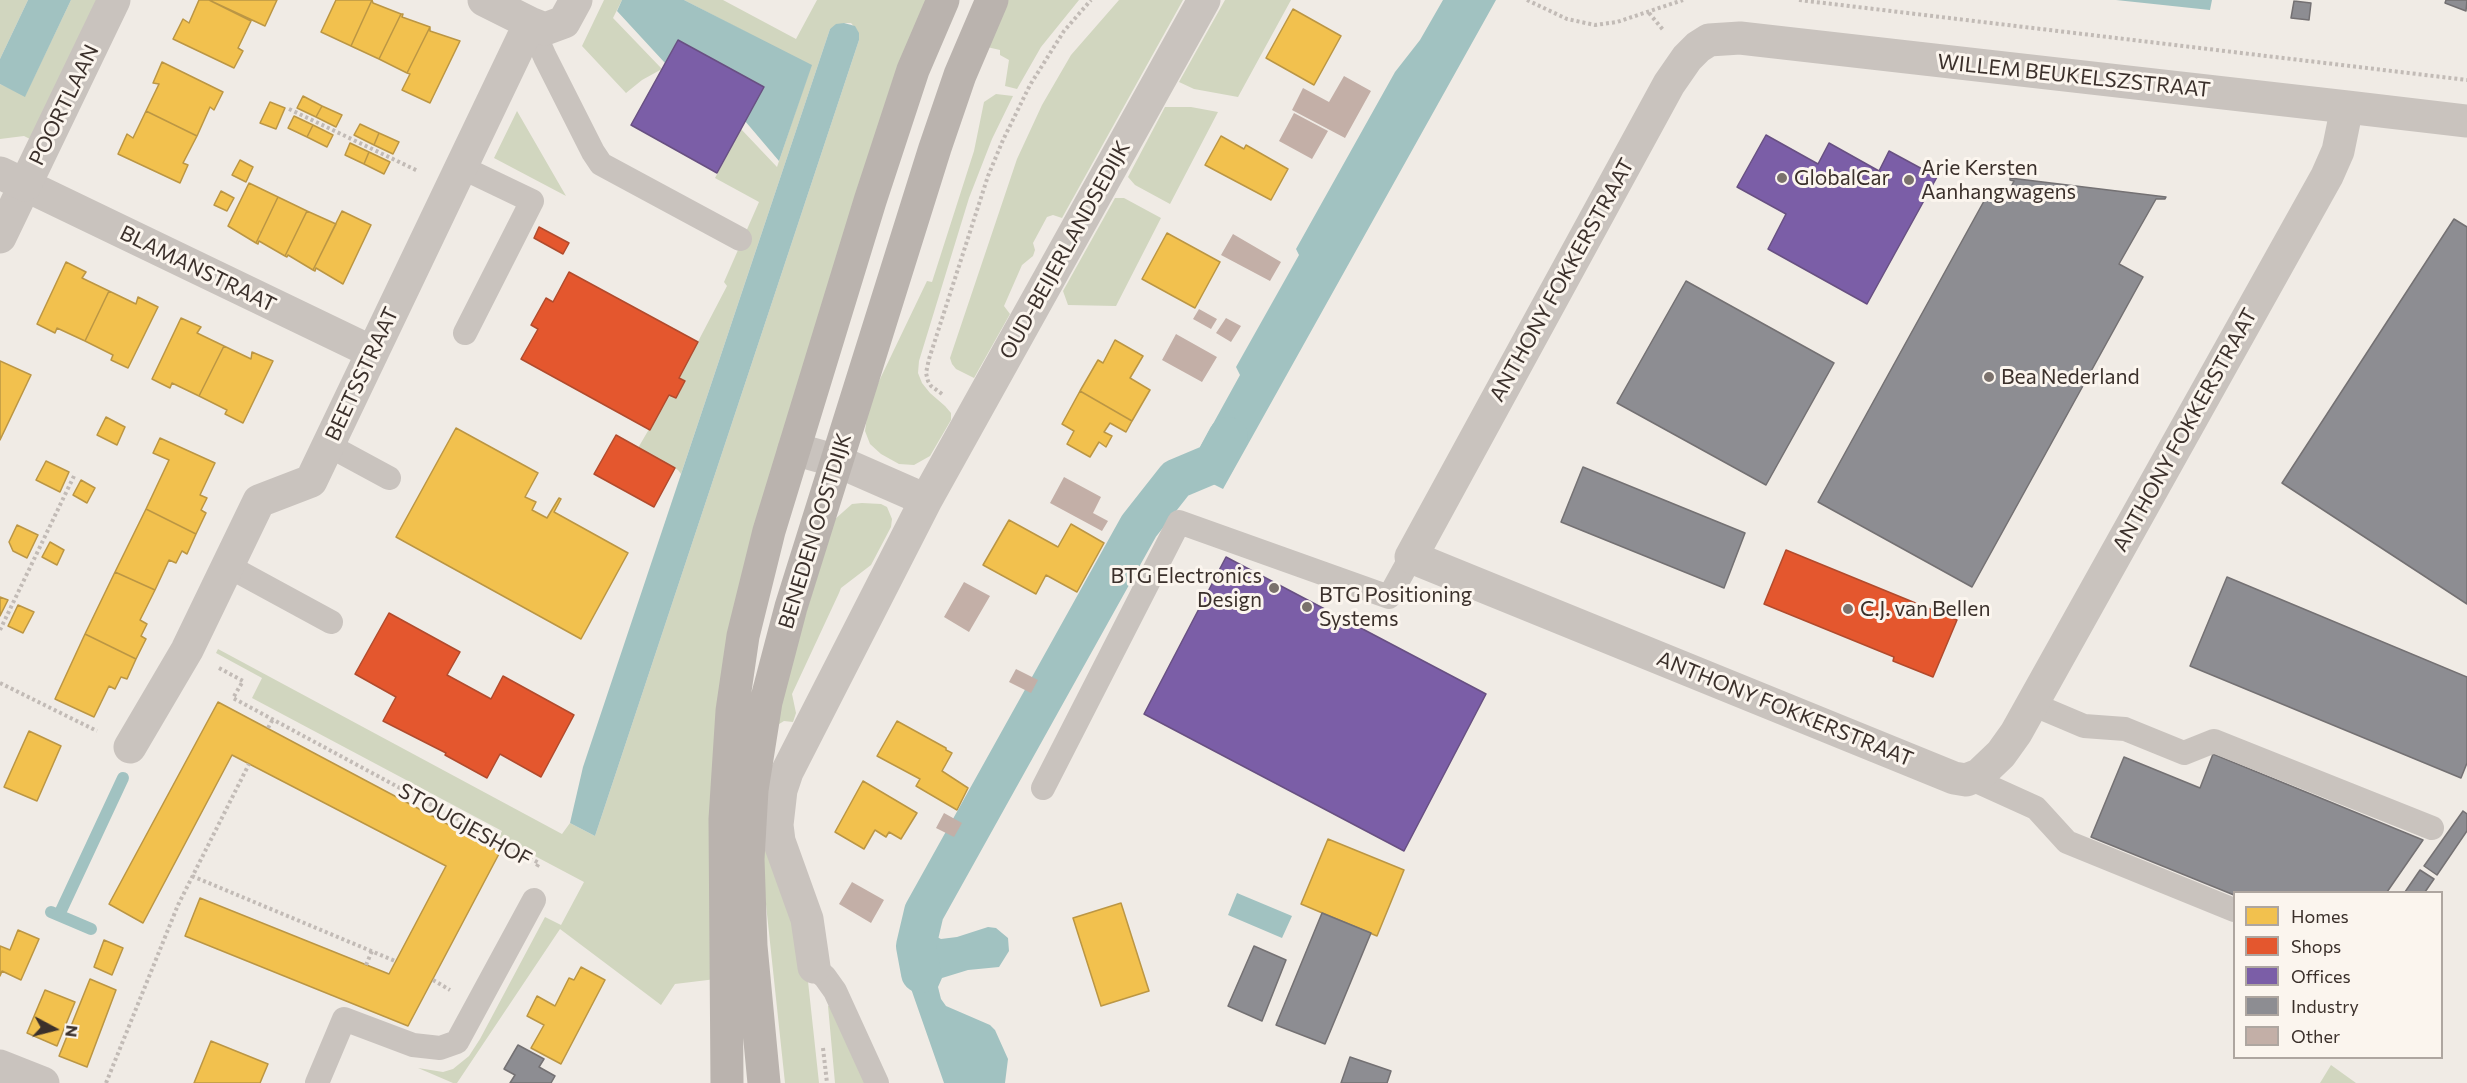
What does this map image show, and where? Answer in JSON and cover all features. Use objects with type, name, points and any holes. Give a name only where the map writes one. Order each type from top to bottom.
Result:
[{"type":"main road","name":"BENEDEN OOSTDIJK","points":[[728,1083],[725,819],[732,711],[750,607],[794,449],[903,100],[925,38],[943,0]]},
{"type":"main road","name":"BENEDEN OOSTDIJK","points":[[764,1083],[751,946],[749,830],[753,779],[766,702],[780,644],[935,148],[964,64],[992,0]]},
{"type":"street","name":"POORTLAAN","points":[[0,237],[13,179],[114,0]]},
{"type":"street","points":[[484,0],[545,29],[564,22],[576,0]]},
{"type":"street","name":"OUD-BEIJERLANDSEDIJK","points":[[814,967],[807,919],[779,841],[777,825],[781,790],[804,735],[926,500],[1204,0]]},
{"type":"street","name":"BEETSSTRAAT","points":[[130,747],[187,650],[259,501],[311,481],[530,23]]},
{"type":"street","name":"WILLEM BEUKELSZSTRAAT","points":[[1687,58],[1709,40],[1740,38],[2467,121]]},
{"type":"street","name":"ANTHONY FOKKERSTRAAT","points":[[1687,58],[1663,94],[1411,557],[1954,778],[1972,778],[1986,770],[2001,754],[2032,704],[2327,176],[2338,151],[2347,107]]},
{"type":"street","name":"BLAMANSTRAAT","points":[[13,179],[372,352]]},
{"type":"street","points":[[794,449],[837,461],[926,500]]},
{"type":"street","points":[[0,1066],[43,1083]]},
{"type":"lane","points":[[530,23],[544,57],[601,164],[740,239]]},
{"type":"lane","points":[[456,177],[531,201],[465,333]]},
{"type":"lane","points":[[328,445],[389,478]]},
{"type":"lane","points":[[1043,788],[1179,522],[1389,597],[1411,557]]},
{"type":"lane","points":[[228,566],[331,622]]},
{"type":"lane","points":[[2032,704],[2084,726],[2125,729],[2184,753],[2214,741],[2432,828]]},
{"type":"lane","points":[[1972,778],[2036,808],[2067,842],[2233,909]]},
{"type":"lane","name":"STOUGJESHOF","points":[[317,1083],[344,1020],[413,1045],[440,1048],[457,1042],[534,900]]},
{"type":"lane","points":[[814,967],[835,991],[877,1083]]},
{"type":"path","points":[[975,411],[931,386],[926,377],[928,359],[985,185],[1003,140],[1048,54],[1090,0]]},
{"type":"path","points":[[1527,0],[1567,19],[1595,25],[1617,22],[1649,13],[1683,0]]},
{"type":"path","name":"WILLEM BEUKELSZSTRAAT","points":[[1799,0],[2467,80]]},
{"type":"path","points":[[289,109],[456,177]]},
{"type":"path","points":[[0,630],[74,476]]},
{"type":"path","name":"STOUGJESHOF","points":[[187,650],[243,681],[233,698],[539,863],[528,885],[534,900]]},
{"type":"path","points":[[0,683],[130,747]]},
{"type":"path","points":[[268,728],[273,719]]},
{"type":"path","points":[[106,1083],[192,876],[249,764]]},
{"type":"path","points":[[192,876],[395,961]]},
{"type":"path","points":[[366,965],[372,951]]},
{"type":"green space","points":[[0,0],[28,0],[0,59]]},
{"type":"green space","points":[[71,0],[97,0],[30,139],[24,136],[0,139],[0,84],[25,96]]},
{"type":"green space","points":[[604,0],[622,0],[613,18],[662,69],[642,80],[626,93],[582,46]]},
{"type":"green space","points":[[684,0],[723,0],[796,39],[817,0],[931,0],[779,450],[716,979],[675,984],[661,1005],[560,929],[457,1083],[453,1083],[418,1068],[443,1072],[453,1069],[469,1056],[545,917],[561,925],[584,882],[499,837],[502,831],[252,698],[262,678],[216,653],[218,649],[562,834],[570,823],[595,836],[859,40],[857,30],[851,23],[844,23],[830,29],[681,474],[678,470],[638,448],[669,395],[676,398],[685,382],[679,378],[727,286],[724,282],[759,202],[715,178],[741,129],[777,167],[811,66]]},
{"type":"green space","points":[[1004,0],[1079,0],[1041,47],[1017,89],[1005,86],[1009,60],[1000,55],[1000,50],[987,47]]},
{"type":"green space","points":[[1119,0],[1183,0],[1062,218],[1053,215],[1047,217],[1033,243],[1035,250],[1033,256],[1022,265],[1004,306],[1010,314],[974,378],[956,369],[950,358],[1017,159],[1042,105],[1071,55]]},
{"type":"green space","points":[[1225,0],[1291,0],[1238,97],[1194,89],[1179,82]]},
{"type":"green space","points":[[996,94],[1013,96],[992,139],[969,198],[919,361],[918,373],[922,383],[951,413],[951,420],[930,456],[914,465],[899,464],[881,454],[870,444],[865,431],[869,402],[927,281],[932,282],[974,151],[984,102]]},
{"type":"green space","points":[[1165,107],[1191,107],[1218,112],[1170,204],[1135,185],[1128,177]]},
{"type":"green space","points":[[517,111],[566,196],[494,158]]},
{"type":"green space","points":[[1115,198],[1124,198],[1161,218],[1116,306],[1068,305],[1063,291]]},
{"type":"green space","points":[[852,504],[881,504],[887,507],[892,519],[891,527],[871,565],[841,588],[792,694],[796,713],[793,722],[784,721],[771,729],[834,520]]},
{"type":"green space","points":[[765,838],[803,935],[819,1083],[785,1083],[762,867]]},
{"type":"green space","points":[[833,1005],[865,1083],[835,1083],[828,1006]]},
{"type":"green space","points":[[2331,1065],[2356,1083],[2320,1083]]},
{"type":"water","points":[[28,0],[71,0],[25,97],[0,84],[0,59]]},
{"type":"water","points":[[622,0],[684,0],[812,65],[779,161],[745,121],[764,87],[678,40],[665,63],[617,11]]},
{"type":"water","points":[[1443,0],[1496,0],[1223,489],[1187,471],[1240,375],[1236,367],[1299,255],[1296,249],[1395,72],[1420,40]]},
{"type":"water","points":[[2116,0],[2212,0],[2210,10]]},
{"type":"water","points":[[844,23],[855,26],[859,33],[859,40],[595,836],[570,823],[583,767],[830,29],[836,24]]},
{"type":"water","points":[[1237,893],[1292,916],[1282,938],[1228,915]]},
{"type":"water","points":[[915,916],[941,939],[957,937],[988,927],[996,928],[1008,938],[1009,951],[999,967],[968,970],[942,978],[938,987],[941,999],[946,1006],[990,1025],[995,1030],[1008,1059],[1005,1083],[944,1083],[901,960],[902,942]]},
{"type":"building: Homes","points":[[199,0],[209,0],[251,21],[238,48],[243,51],[234,68],[173,39],[183,19],[189,23]]},
{"type":"building: Homes","points":[[209,0],[277,0],[265,26]]},
{"type":"building: Homes","points":[[336,0],[372,0],[351,46],[321,32]]},
{"type":"building: Homes","points":[[372,0],[373,3],[401,14],[379,59],[351,46]]},
{"type":"building: Homes","points":[[1293,9],[1341,36],[1314,85],[1266,58]]},
{"type":"building: Homes","points":[[403,14],[402,17],[430,27],[407,73],[379,59]]},
{"type":"building: Homes","points":[[430,27],[430,31],[460,41],[430,103],[402,90],[410,74],[407,73]]},
{"type":"building: Homes","points":[[162,62],[223,92],[214,110],[210,107],[197,136],[146,111],[159,84],[153,83]]},
{"type":"building: Homes","points":[[303,96],[322,106],[316,117],[297,108]]},
{"type":"building: Homes","points":[[270,102],[285,108],[276,129],[260,123]]},
{"type":"building: Homes","points":[[322,106],[342,115],[336,127],[316,117]]},
{"type":"building: Homes","points":[[146,111],[197,136],[183,163],[188,165],[180,183],[118,154],[127,134],[133,138]]},
{"type":"building: Homes","points":[[294,116],[313,125],[307,137],[288,128]]},
{"type":"building: Homes","points":[[360,124],[379,133],[374,145],[354,135]]},
{"type":"building: Homes","points":[[313,125],[333,135],[327,147],[307,137]]},
{"type":"building: Homes","points":[[379,133],[399,142],[393,154],[374,145]]},
{"type":"building: Homes","points":[[1221,136],[1244,149],[1246,145],[1288,169],[1271,200],[1205,165]]},
{"type":"building: Homes","points":[[350,143],[369,152],[364,164],[345,155]]},
{"type":"building: Homes","points":[[369,152],[390,162],[384,174],[364,164]]},
{"type":"building: Homes","points":[[240,160],[253,167],[246,182],[232,175]]},
{"type":"building: Homes","points":[[249,183],[278,197],[256,243],[228,226]]},
{"type":"building: Homes","points":[[221,191],[234,198],[227,211],[214,205]]},
{"type":"building: Homes","points":[[278,197],[307,211],[285,256],[259,241],[258,244],[256,243]]},
{"type":"building: Homes","points":[[307,211],[336,224],[313,270],[288,255],[285,256]]},
{"type":"building: Homes","points":[[342,211],[371,225],[343,284],[316,268],[315,271],[313,270]]},
{"type":"building: Homes","points":[[1167,233],[1220,262],[1195,308],[1142,279]]},
{"type":"building: Homes","points":[[66,262],[86,272],[82,278],[109,291],[85,341],[57,328],[55,333],[37,324]]},
{"type":"building: Homes","points":[[109,291],[136,304],[138,297],[158,307],[128,368],[111,360],[113,355],[85,341]]},
{"type":"building: Homes","points":[[181,318],[201,327],[197,333],[224,346],[199,396],[172,383],[170,388],[152,379]]},
{"type":"building: Homes","points":[[1115,340],[1143,356],[1130,378],[1150,390],[1132,421],[1080,391],[1098,360],[1103,363]]},
{"type":"building: Homes","points":[[224,346],[251,359],[252,352],[273,361],[243,423],[225,414],[227,410],[199,396]]},
{"type":"building: Homes","points":[[0,361],[31,375],[0,440]]},
{"type":"building: Homes","points":[[1080,391],[1132,421],[1126,432],[1110,423],[1104,432],[1112,436],[1106,447],[1099,442],[1090,457],[1067,444],[1074,431],[1062,424]]},
{"type":"building: Homes","points":[[106,417],[125,427],[117,445],[97,435]]},
{"type":"building: Homes","points":[[456,428],[538,473],[525,497],[536,502],[532,510],[547,518],[559,498],[561,499],[554,512],[628,553],[581,639],[396,537]]},
{"type":"building: Homes","points":[[160,438],[215,463],[200,495],[207,498],[201,510],[206,513],[196,534],[146,509],[169,460],[153,453]]},
{"type":"building: Homes","points":[[46,461],[69,472],[60,492],[36,480]]},
{"type":"building: Homes","points":[[81,480],[95,488],[87,503],[73,495]]},
{"type":"building: Homes","points":[[146,509],[196,534],[187,554],[182,551],[176,563],[169,560],[155,590],[115,572]]},
{"type":"building: Homes","points":[[1009,520],[1058,547],[1071,524],[1104,543],[1077,592],[1046,575],[1036,594],[983,565]]},
{"type":"building: Homes","points":[[17,525],[38,535],[27,558],[13,551],[9,542]]},
{"type":"building: Homes","points":[[50,542],[64,550],[57,565],[42,557]]},
{"type":"building: Homes","points":[[115,572],[155,590],[140,620],[147,624],[141,636],[146,639],[136,659],[85,634]]},
{"type":"building: Homes","points":[[0,597],[8,600],[0,616]]},
{"type":"building: Homes","points":[[18,605],[34,612],[23,633],[8,626]]},
{"type":"building: Homes","points":[[85,634],[136,659],[127,679],[121,677],[115,689],[109,686],[94,717],[55,699]]},
{"type":"building: Homes","points":[[218,702],[500,852],[408,1026],[185,936],[200,898],[389,974],[446,866],[232,755],[143,923],[109,904]]},
{"type":"building: Homes","points":[[897,721],[952,753],[942,771],[968,788],[957,810],[916,786],[920,779],[877,756]]},
{"type":"building: Homes","points":[[29,731],[61,746],[37,801],[4,787]]},
{"type":"building: Homes","points":[[863,781],[917,813],[901,839],[889,832],[886,837],[875,830],[864,849],[835,832]]},
{"type":"building: Homes","points":[[1328,839],[1404,870],[1377,936],[1301,904]]},
{"type":"building: Homes","points":[[1121,903],[1149,991],[1101,1006],[1073,918]]},
{"type":"building: Homes","points":[[18,930],[39,939],[21,980],[2,971],[0,976],[0,946],[10,950]]},
{"type":"building: Homes","points":[[104,940],[123,948],[112,975],[94,967]]},
{"type":"building: Homes","points":[[581,967],[605,980],[561,1064],[531,1048],[544,1025],[527,1016],[537,996],[555,1006],[569,978],[574,980]]},
{"type":"building: Homes","points":[[90,979],[116,990],[87,1067],[59,1056]]},
{"type":"building: Homes","points":[[45,990],[75,1002],[57,1046],[27,1033]]},
{"type":"building: Homes","points":[[211,1041],[268,1064],[260,1083],[194,1083]]},
{"type":"building: Shops","points":[[539,227],[569,243],[563,254],[534,238]]},
{"type":"building: Shops","points":[[569,272],[698,342],[679,378],[685,381],[676,398],[669,395],[650,430],[521,359],[538,329],[531,325],[546,298],[553,302]]},
{"type":"building: Shops","points":[[616,435],[675,468],[654,507],[594,474]]},
{"type":"building: Shops","points":[[1786,550],[1957,620],[1933,677],[1893,661],[1894,657],[1764,604]]},
{"type":"building: Shops","points":[[389,613],[460,652],[447,675],[491,699],[503,676],[574,715],[541,777],[500,754],[487,778],[445,755],[446,753],[383,721],[396,697],[355,674]]},
{"type":"building: Offices","points":[[678,40],[764,87],[717,173],[631,125]]},
{"type":"building: Offices","points":[[1766,135],[1818,164],[1829,143],[1879,171],[1889,151],[1937,177],[1867,304],[1768,249],[1786,214],[1737,187]]},
{"type":"building: Offices","points":[[1226,557],[1486,694],[1404,851],[1144,714]]},
{"type":"building: Industry","points":[[2446,0],[2467,0],[2466,11],[2445,3]]},
{"type":"building: Industry","points":[[2294,1],[2311,3],[2309,20],[2291,18]]},
{"type":"building: Industry","points":[[2010,178],[2166,197],[2156,199],[2119,264],[2143,277],[1972,587],[1818,502],[1989,192],[2004,200],[2014,181]]},
{"type":"building: Industry","points":[[2454,219],[2467,227],[2467,604],[2282,483]]},
{"type":"building: Industry","points":[[1686,281],[1834,363],[1766,485],[1617,403]]},
{"type":"building: Industry","points":[[1583,467],[1745,533],[1724,588],[1561,522]]},
{"type":"building: Industry","points":[[2227,577],[2467,677],[2467,763],[2461,778],[2190,666]]},
{"type":"building: Industry","points":[[2213,754],[2423,840],[2388,891],[2233,891],[2233,895],[2091,837],[2124,757],[2200,788]]},
{"type":"building: Industry","points":[[2463,811],[2467,814],[2467,831],[2437,875],[2424,866]]},
{"type":"building: Industry","points":[[2420,870],[2434,879],[2426,891],[2406,891]]},
{"type":"building: Industry","points":[[1322,913],[1371,933],[1325,1044],[1276,1025]]},
{"type":"building: Industry","points":[[1254,946],[1286,960],[1262,1021],[1228,1006]]},
{"type":"building: Industry","points":[[518,1045],[544,1059],[539,1067],[555,1076],[551,1083],[510,1083],[515,1075],[504,1069]]},
{"type":"building: Industry","points":[[1350,1057],[1391,1071],[1387,1083],[1341,1083]]},
{"type":"building: Other","points":[[1344,76],[1371,91],[1345,138],[1292,110],[1303,88],[1329,102]]},
{"type":"building: Other","points":[[1294,113],[1328,131],[1312,159],[1279,141]]},
{"type":"building: Other","points":[[1233,234],[1281,262],[1270,281],[1221,255]]},
{"type":"building: Other","points":[[1199,309],[1217,319],[1211,329],[1193,319]]},
{"type":"building: Other","points":[[1226,318],[1241,326],[1231,342],[1216,333]]},
{"type":"building: Other","points":[[1176,334],[1217,357],[1202,382],[1162,360]]},
{"type":"building: Other","points":[[1064,477],[1101,497],[1093,513],[1108,521],[1102,531],[1050,503]]},
{"type":"building: Other","points":[[964,582],[990,596],[969,632],[944,617]]},
{"type":"building: Other","points":[[1016,669],[1038,680],[1031,693],[1009,682]]},
{"type":"building: Other","points":[[944,813],[962,823],[954,837],[936,828]]},
{"type":"building: Other","points":[[852,882],[884,900],[871,923],[839,904]]},
{"type":"waterway","points":[[921,973],[916,946],[924,912],[1139,526],[1176,479],[1214,463],[1228,437]]},
{"type":"waterway","points":[[59,915],[123,778]]},
{"type":"waterway","points":[[51,912],[91,929]]},
{"type":"place","name":"GlobalCar","points":[[1782,178]]},
{"type":"place","name":"Arie Kersten Aanhangwagens","points":[[1909,180]]},
{"type":"place","name":"Bea Nederland","points":[[1989,377]]},
{"type":"place","name":"BTG Electronics Design","points":[[1274,588]]},
{"type":"place","name":"BTG Positioning Systems","points":[[1307,607]]},
{"type":"place","name":"C.J. van Bellen","points":[[1848,609]]}]
